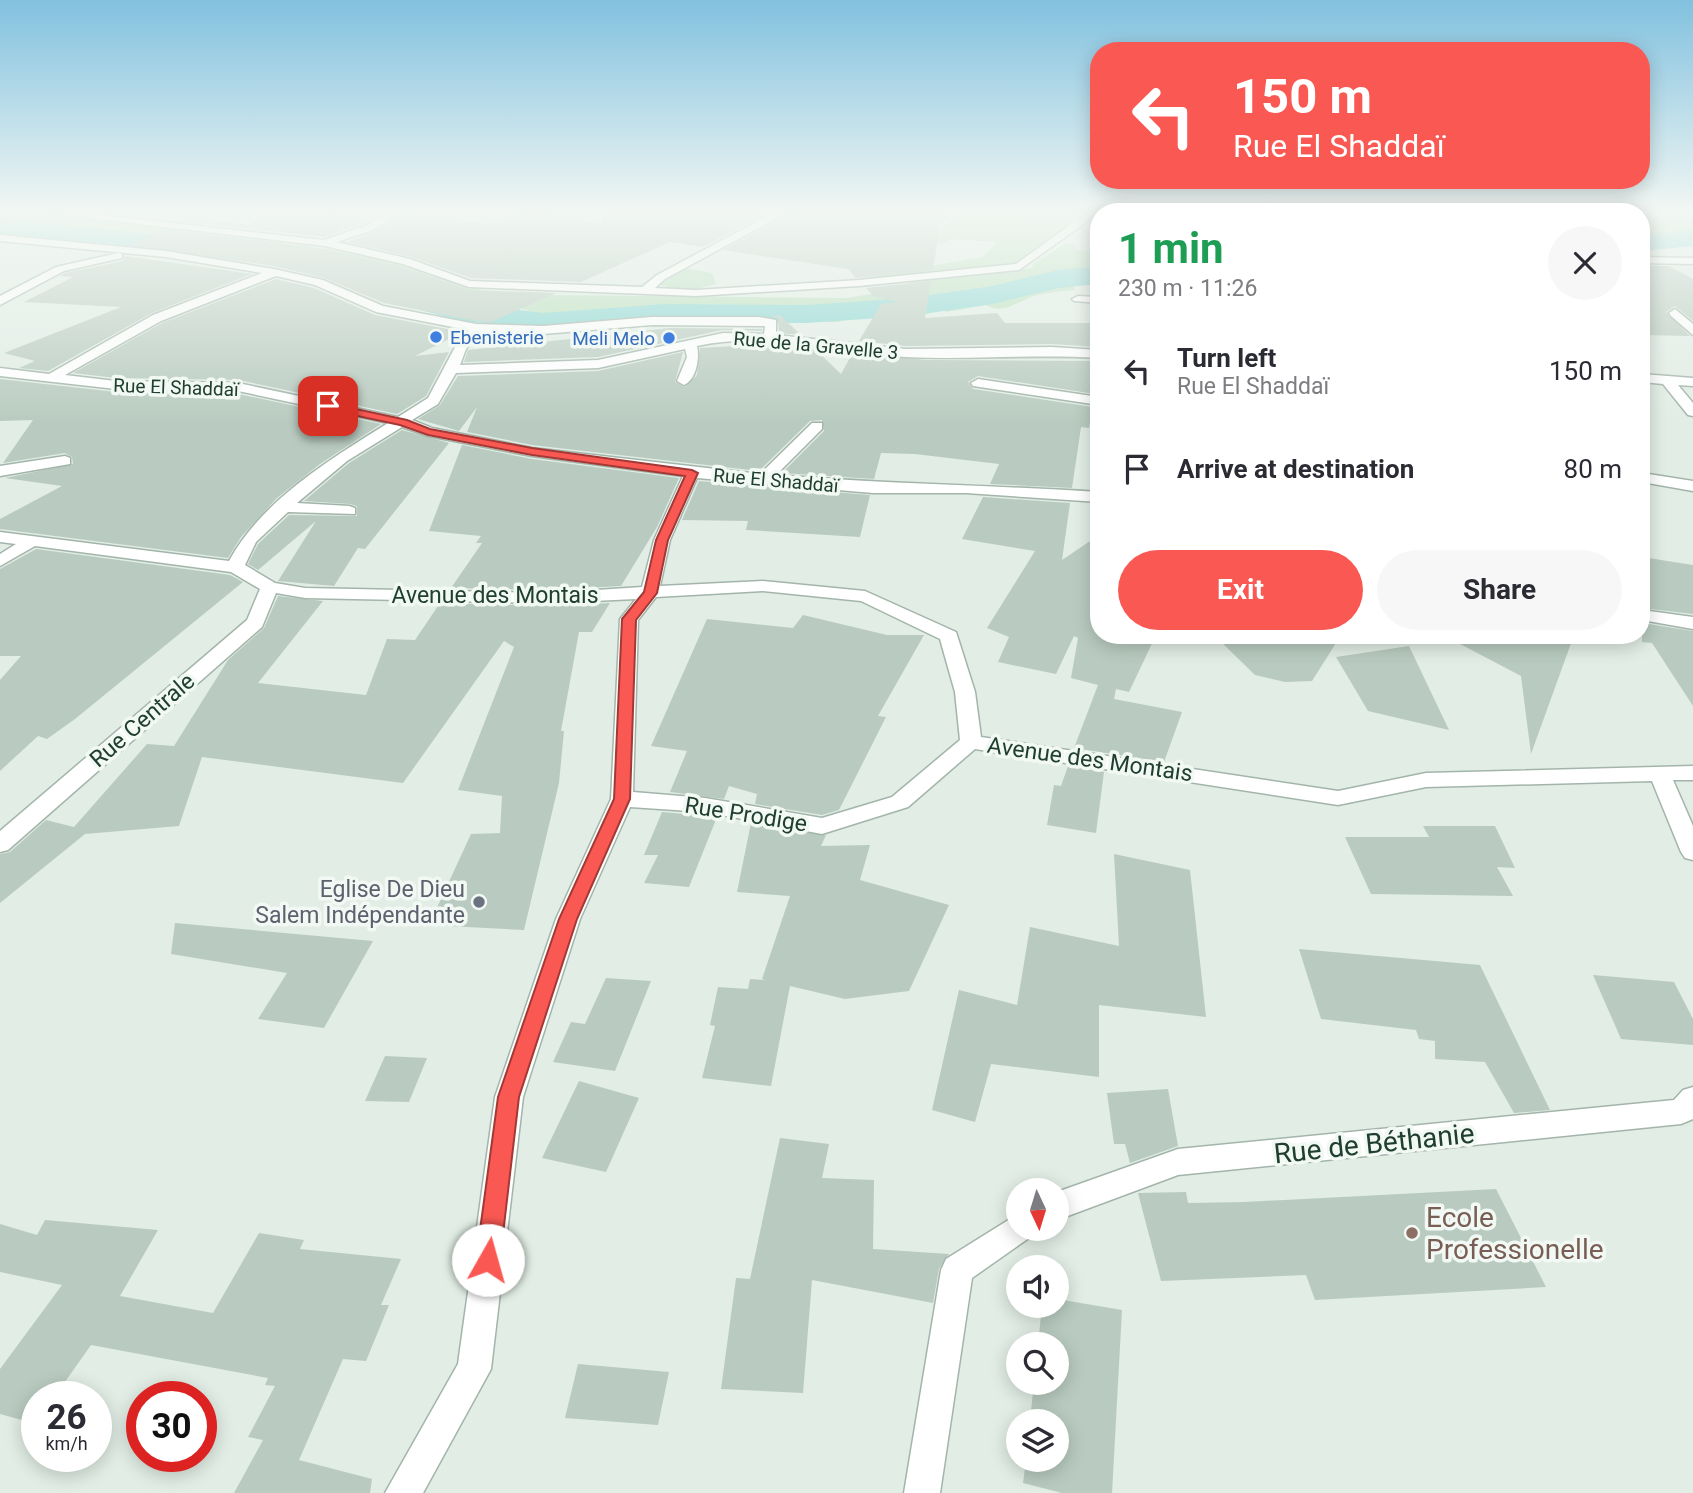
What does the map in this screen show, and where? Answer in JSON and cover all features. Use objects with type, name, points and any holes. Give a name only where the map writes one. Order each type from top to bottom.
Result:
[{"type":"street","points":[[0,301],[34,283]]},
{"type":"street","points":[[51,378],[157,318],[248,283]]},
{"type":"street","points":[[321,283],[380,309],[476,328],[543,330],[652,321],[759,321],[772,323],[769,338]]},
{"type":"street","points":[[465,283],[644,292],[722,293],[840,283]]},
{"type":"street","points":[[644,292],[654,283]]},
{"type":"street","points":[[1079,299],[1090,300]]},
{"type":"street","points":[[1675,313],[1693,331]]},
{"type":"street","points":[[235,567],[249,540],[342,458],[433,401],[452,369],[460,349],[476,328]]},
{"type":"street","name":"Rue de la Gravelle 3","points":[[452,369],[598,364],[673,350],[723,337],[769,338],[906,353],[1052,351],[1090,353]]},
{"type":"street","points":[[684,381],[693,357],[690,344]]},
{"type":"street","name":"Rue El Shaddaï","points":[[0,372],[155,387],[237,387],[403,422],[428,432],[532,452],[692,473],[764,480],[1090,497]]},
{"type":"street","points":[[1650,379],[1693,382]]},
{"type":"street","points":[[1667,380],[1693,412]]},
{"type":"street","points":[[978,383],[1090,399]]},
{"type":"street","points":[[764,480],[817,426]]},
{"type":"street","points":[[0,471],[65,461]]},
{"type":"street","points":[[403,1493],[474,1369],[509,1097],[568,919],[622,799],[629,619],[650,593],[662,540],[692,473]]},
{"type":"street","points":[[1650,479],[1693,486]]},
{"type":"street","points":[[284,507],[349,511]]},
{"type":"street","name":"Avenue des Montais","points":[[0,537],[29,543],[235,567],[270,587],[305,593],[551,598],[764,586],[865,596],[949,636],[965,692],[971,742],[1338,798],[1426,780],[1530,775],[1693,774]]},
{"type":"street","points":[[0,561],[29,543]]},
{"type":"street","name":"Rue Centrale","points":[[4,835],[255,623],[270,587]]},
{"type":"street","points":[[1650,616],[1693,623]]},
{"type":"street","name":"Rue Prodige","points":[[622,799],[705,805],[822,826],[900,802],[971,742]]},
{"type":"street","points":[[1660,775],[1693,852]]},
{"type":"street","name":"Rue de Béthanie","points":[[1069,1202],[1178,1162],[1681,1112],[1693,1099]]},
{"type":"street","points":[[922,1493],[957,1270],[1006,1236]]},
{"type":"green space","points":[[432,283],[458,283],[484,291],[549,295],[846,298],[878,293],[911,283],[1012,283],[886,303],[780,308],[678,305],[540,314]]},
{"type":"green space","points":[[663,283],[716,284],[689,291],[659,285]]},
{"type":"green space","points":[[1051,283],[1071,283],[1075,290],[1037,295],[997,309],[986,305],[946,312],[939,308],[927,310],[929,314],[897,310],[941,305]]},
{"type":"green space","points":[[864,309],[872,314],[837,322],[639,321],[629,318],[661,311],[788,312]]},
{"type":"building","points":[[62,283],[230,283],[152,313],[48,371],[19,368],[35,361],[4,353],[121,307],[24,302]]},
{"type":"building","points":[[266,283],[292,283],[314,288],[375,315],[463,332],[415,356],[449,352],[426,396],[397,414],[239,380],[116,378],[73,373],[162,323]]},
{"type":"building","points":[[335,283],[448,283],[469,290],[556,293],[492,322],[384,303]]},
{"type":"building","points":[[931,283],[925,318],[997,313],[1005,323],[1090,323],[1090,346],[1052,344],[906,346],[859,341],[881,304],[897,302],[873,296],[866,288]]},
{"type":"building","points":[[1650,283],[1693,283],[1693,321],[1675,306],[1666,312],[1690,336],[1650,335]]},
{"type":"building","points":[[780,315],[801,335],[779,333],[778,318],[771,316]]},
{"type":"building","points":[[670,328],[762,331],[722,330],[598,357],[464,362],[468,350]]},
{"type":"building","points":[[775,344],[815,349],[841,374],[852,354],[929,360],[1090,361],[1090,393],[978,376],[968,382],[973,389],[1090,407],[1089,428],[1081,427],[1072,488],[990,484],[999,464],[915,454],[881,453],[874,479],[782,473],[824,431],[822,420],[810,421],[759,471],[532,445],[467,432],[477,407],[459,431],[418,419],[440,405],[458,376],[598,371],[683,352],[675,382],[685,387],[697,375],[700,348]]},
{"type":"building","points":[[0,379],[116,392],[238,394],[381,424],[320,464],[277,498],[241,537],[228,558],[0,529],[0,519],[62,486],[5,478],[73,464],[72,457],[65,453],[3,463],[33,420],[0,421]]},
{"type":"building","points":[[402,430],[449,443],[365,549],[358,548],[334,586],[278,581],[316,521],[258,570],[248,564],[258,544],[289,515],[357,516],[357,506],[350,504],[304,501],[349,463]]},
{"type":"building","points":[[462,445],[532,459],[679,478],[657,527],[621,586],[551,590],[451,588],[482,543],[476,543],[481,536],[429,531]]},
{"type":"building","points":[[699,481],[870,495],[860,537],[746,530],[748,521],[682,520]]},
{"type":"building","points":[[983,497],[1070,503],[1062,560],[1090,541],[1090,644],[1152,644],[1129,692],[1116,689],[1114,699],[1182,712],[1164,762],[1074,748],[1098,685],[1071,678],[1078,638],[1074,636],[1056,674],[998,662],[1009,637],[987,628],[1035,551],[962,539]]},
{"type":"building","points":[[36,549],[230,575],[243,582],[75,719],[47,739],[38,736],[0,771],[0,680],[21,656],[0,656],[0,569]]},
{"type":"building","points":[[1650,558],[1693,565],[1693,614],[1650,609]]},
{"type":"building","points":[[278,596],[323,601],[258,683],[366,695],[387,639],[415,640],[440,603],[551,606],[610,603],[592,632],[579,632],[561,731],[564,731],[559,783],[524,930],[429,925],[471,834],[500,833],[502,796],[458,790],[514,647],[504,641],[403,783],[202,757],[179,826],[85,834],[0,903],[0,854],[10,852],[46,820],[74,827],[147,744],[174,746],[228,660],[264,628]]},
{"type":"building","points":[[803,615],[887,635],[924,635],[878,716],[886,717],[839,810],[822,815],[755,804],[757,794],[729,786],[724,799],[670,792],[687,751],[651,746],[707,619],[793,628]]},
{"type":"building","points":[[1650,624],[1693,631],[1693,706],[1652,643]]},
{"type":"building","points":[[1223,644],[1335,644],[1312,681],[1285,682],[1255,675]]},
{"type":"building","points":[[1460,644],[1571,644],[1531,754],[1521,676]]},
{"type":"building","points":[[1409,646],[1449,730],[1368,711],[1336,657]]},
{"type":"building","points":[[1068,766],[1104,772],[1096,833],[1047,825],[1054,785],[1061,786]]},
{"type":"building","points":[[662,812],[717,817],[689,887],[644,883],[658,855],[644,855]]},
{"type":"building","points":[[751,823],[826,835],[821,846],[870,845],[860,880],[949,905],[909,991],[845,999],[790,986],[771,1086],[702,1078],[715,1026],[710,1025],[718,987],[748,989],[750,979],[766,980],[762,979],[790,896],[737,892]]},
{"type":"building","points":[[1423,826],[1495,826],[1515,868],[1497,867],[1513,896],[1371,894],[1345,837],[1429,837]]},
{"type":"building","points":[[1114,854],[1190,870],[1206,1017],[1099,1005],[1099,1077],[991,1064],[975,1122],[932,1110],[959,990],[1017,1005],[1030,927],[1119,946]]},
{"type":"building","points":[[175,923],[373,941],[324,1028],[258,1019],[287,973],[171,954]]},
{"type":"building","points":[[1299,949],[1480,965],[1550,1110],[1514,1113],[1485,1062],[1435,1059],[1435,1041],[1419,1039],[1416,1030],[1321,1019]]},
{"type":"building","points":[[1593,975],[1674,982],[1693,1019],[1693,1045],[1621,1039]]},
{"type":"building","points":[[606,978],[651,981],[615,1071],[553,1062],[571,1022],[585,1024]]},
{"type":"building","points":[[385,1056],[427,1058],[409,1102],[365,1101]]},
{"type":"building","points":[[579,1081],[639,1098],[606,1172],[542,1158]]},
{"type":"building","points":[[1168,1089],[1178,1146],[1130,1163],[1125,1144],[1114,1144],[1107,1093]]},
{"type":"building","points":[[780,1138],[829,1144],[822,1178],[874,1180],[873,1249],[949,1254],[939,1269],[933,1303],[812,1280],[803,1393],[721,1389],[736,1278],[750,1279]]},
{"type":"building","points":[[1496,1189],[1546,1287],[1315,1300],[1306,1275],[1161,1281],[1138,1193],[1186,1192],[1188,1203]]},
{"type":"building","points":[[45,1220],[158,1230],[120,1296],[213,1313],[259,1233],[304,1240],[300,1249],[401,1259],[381,1305],[389,1305],[366,1361],[343,1359],[299,1460],[372,1479],[370,1493],[234,1493],[263,1440],[248,1437],[275,1386],[265,1385],[268,1378],[91,1345],[66,1381],[21,1381],[21,1420],[0,1414],[0,1369],[62,1285],[0,1272],[0,1224],[37,1235]]},
{"type":"building","points":[[1069,1301],[1122,1310],[1112,1493],[1062,1493],[1023,1483],[1024,1472],[1069,1472],[1069,1409],[1031,1409],[1033,1395],[1069,1395],[1069,1332],[1039,1332],[1041,1318],[1069,1318]]},
{"type":"building","points":[[578,1364],[669,1372],[658,1425],[565,1418]]},
{"type":"waterway","points":[[431,304],[458,311],[543,322],[664,313],[806,314],[909,307],[950,299],[993,295],[1043,283]]},
{"type":"place","name":"Ebenisterie","points":[[436,337]]},
{"type":"place","name":"Meli Melo","points":[[669,338]]},
{"type":"place","name":"Eglise De Dieu Salem Indépendante","points":[[479,902]]},
{"type":"place","name":"Ecole Professionelle","points":[[1412,1233]]},
{"type":"route","points":[[328,406],[403,422],[428,432],[532,452],[692,473],[662,540],[650,593],[629,619],[622,799],[568,919],[509,1097],[488,1260]]}]
